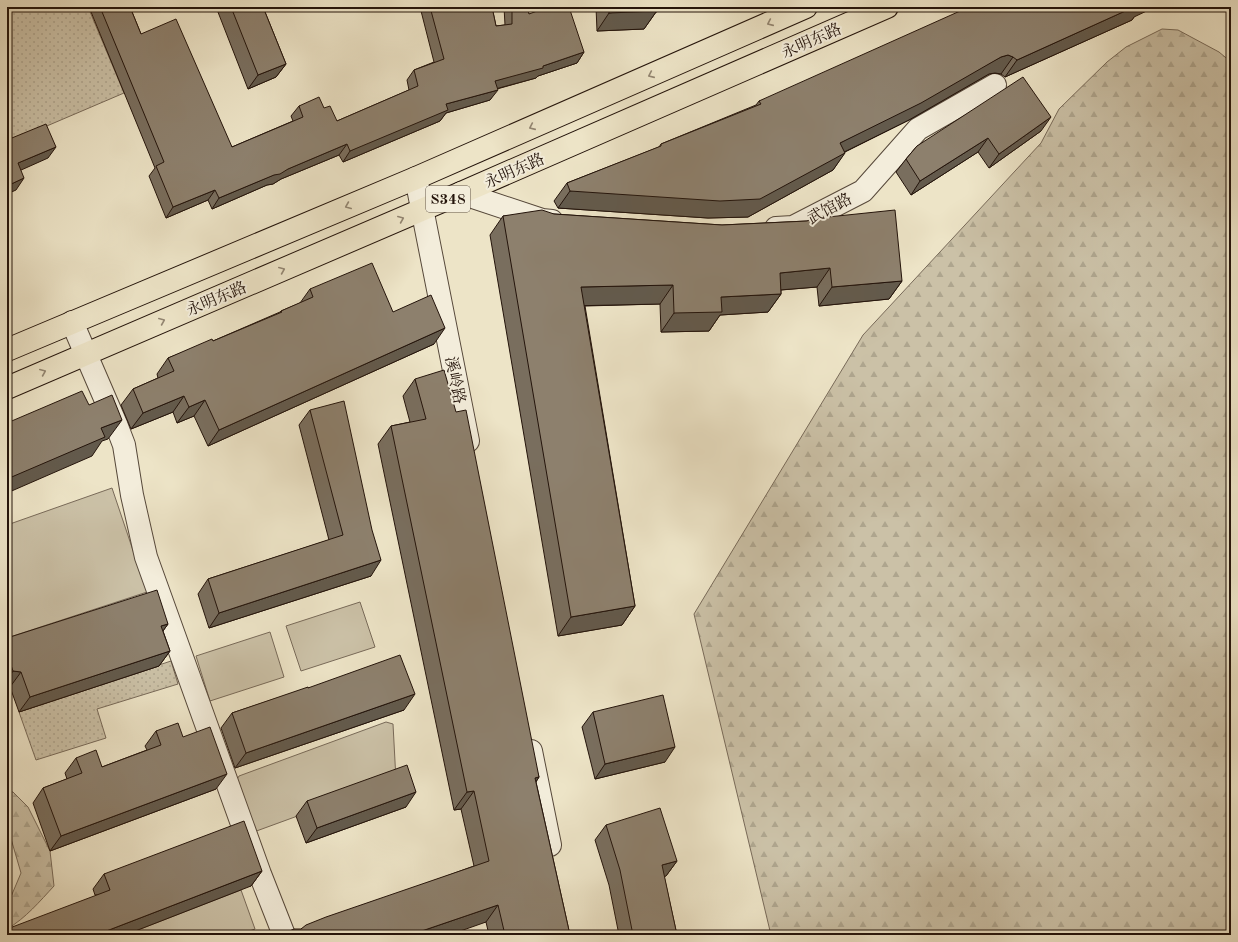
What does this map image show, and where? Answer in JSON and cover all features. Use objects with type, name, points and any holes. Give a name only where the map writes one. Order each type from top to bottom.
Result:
[{"type":"main road","name":"永明东路","points":[[7,350],[416,178],[806,7]]},
{"type":"main road","name":"永明东路","points":[[7,388],[422,210],[887,7]]},
{"type":"street","name":"武馆路","points":[[754,229],[793,227],[863,190],[918,130],[995,85]]},
{"type":"street","name":"溪岭路","points":[[416,178],[472,458]]},
{"type":"street","points":[[461,193],[542,220],[574,222]]},
{"type":"street","points":[[72,322],[124,445],[132,495],[146,557],[260,874],[284,935]]},
{"type":"street","points":[[527,732],[554,865]]},
{"type":"green space","points":[[7,7],[88,7],[124,93],[7,143]]},
{"type":"green space","points":[[1162,29],[1178,30],[1219,52],[1231,62],[1231,935],[771,935],[694,614],[863,335],[1041,143],[1059,109],[1107,62],[1126,47]]},
{"type":"green space","points":[[112,488],[147,592],[7,638],[7,525]]},
{"type":"green space","points":[[360,602],[375,647],[301,671],[286,626]]},
{"type":"green space","points":[[270,632],[284,677],[210,701],[196,656]]},
{"type":"green space","points":[[171,661],[178,684],[97,709],[106,738],[36,760],[19,712]]},
{"type":"green space","points":[[386,722],[393,724],[396,780],[251,833],[235,783],[239,776]]},
{"type":"green space","points":[[7,791],[13,792],[28,807],[50,851],[54,886],[27,915],[7,929],[7,901],[10,899],[21,873],[7,825]]},
{"type":"green space","points":[[241,890],[255,929],[239,935],[125,935]]},
{"type":"building","points":[[100,7],[130,7],[141,34],[176,19],[232,147],[303,117],[299,106],[319,97],[324,108],[330,106],[337,121],[418,86],[414,70],[444,59],[430,7],[492,7],[496,26],[512,24],[512,7],[527,7],[529,14],[548,7],[569,7],[584,52],[543,66],[543,68],[495,81],[498,90],[446,104],[448,110],[350,151],[347,144],[288,169],[280,174],[274,175],[219,198],[215,190],[173,207],[156,166],[164,162]]},
{"type":"building","points":[[231,7],[263,7],[286,64],[258,75]]},
{"type":"building","points":[[609,7],[656,7],[656,11],[609,13]]},
{"type":"building","points":[[969,7],[1134,7],[1017,60],[1008,55],[1001,57],[921,103],[840,143],[845,153],[760,199],[720,201],[570,191],[567,183],[761,104],[759,101]]},
{"type":"building","points":[[1023,77],[1051,117],[999,154],[988,138],[920,181],[906,159],[917,146]]},
{"type":"building","points":[[46,124],[56,147],[18,163],[24,178],[7,186],[7,140]]},
{"type":"building","points":[[542,210],[554,214],[722,225],[807,221],[827,213],[828,217],[895,210],[902,281],[832,287],[830,268],[780,273],[781,294],[721,297],[722,312],[674,313],[673,285],[581,287],[635,606],[571,617],[503,216]]},
{"type":"building","points":[[372,263],[393,312],[431,295],[445,328],[219,430],[205,400],[189,407],[184,396],[143,413],[133,389],[174,371],[168,358],[282,312],[281,311],[313,297],[310,289]]},
{"type":"building","points":[[444,370],[456,412],[466,410],[539,777],[535,778],[570,935],[505,935],[498,905],[410,935],[280,935],[294,929],[301,929],[306,925],[326,917],[489,861],[474,791],[467,792],[391,426],[426,419],[415,379]]},
{"type":"building","points":[[82,391],[89,405],[112,395],[122,420],[101,428],[105,437],[7,479],[7,423]]},
{"type":"building","points":[[344,401],[372,530],[381,560],[219,613],[208,579],[343,535],[310,410]]},
{"type":"building","points":[[157,590],[168,624],[161,626],[170,651],[30,697],[21,672],[13,671],[7,653],[7,638]]},
{"type":"building","points":[[400,655],[415,694],[246,753],[232,713]]},
{"type":"building","points":[[663,695],[675,747],[605,764],[593,712]]},
{"type":"building","points":[[178,723],[183,737],[210,727],[227,774],[61,836],[43,788],[82,773],[76,758],[96,750],[102,767],[161,745],[156,731]]},
{"type":"building","points":[[407,765],[416,792],[317,828],[307,801]]},
{"type":"building","points":[[660,808],[677,861],[662,865],[677,935],[633,935],[620,870],[606,825]]},
{"type":"building","points":[[244,821],[262,871],[96,935],[7,935],[7,929],[110,890],[104,874]]}]
